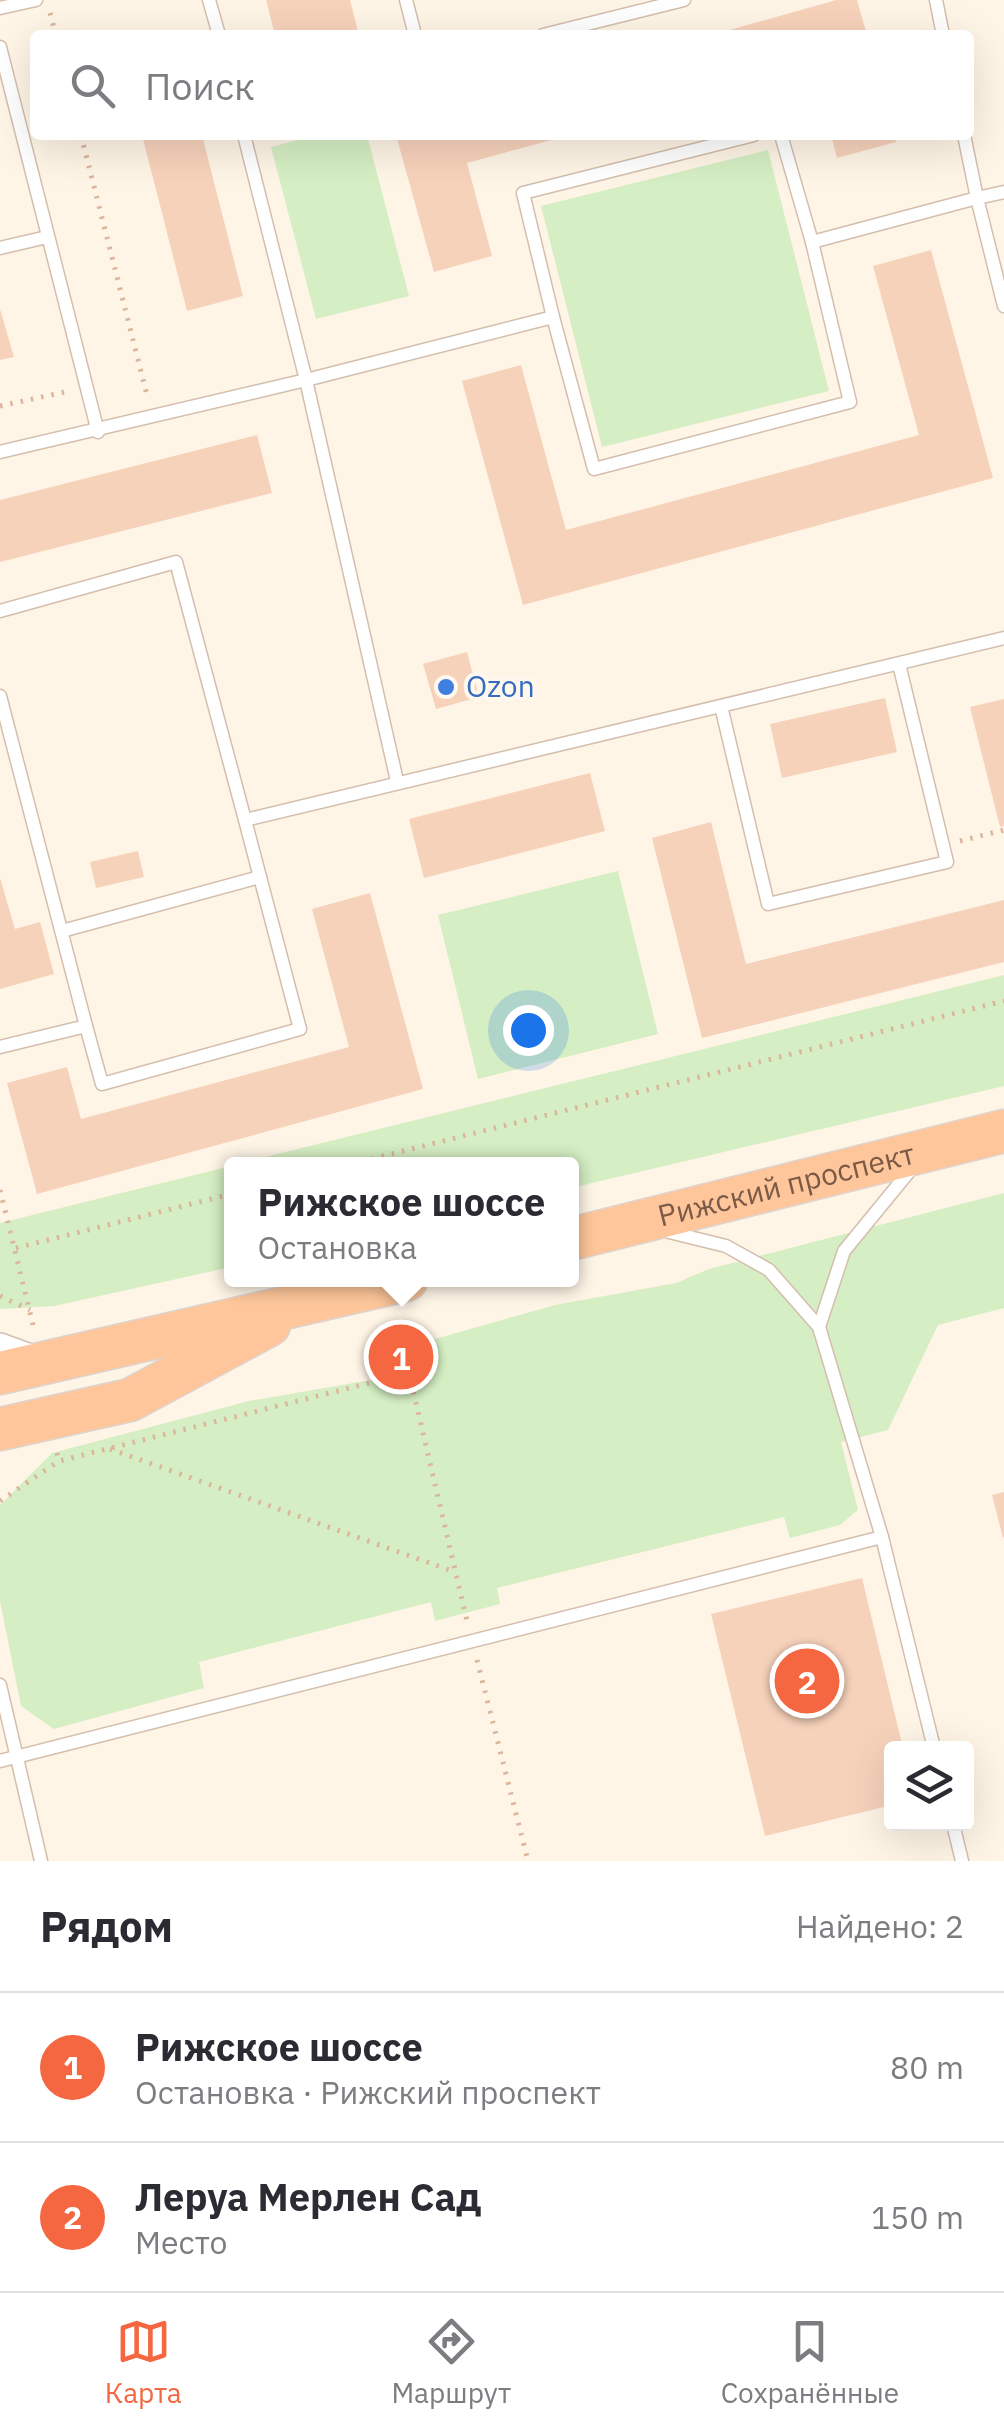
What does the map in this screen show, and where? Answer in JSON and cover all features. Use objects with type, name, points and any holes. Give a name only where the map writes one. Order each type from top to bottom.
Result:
[{"type":"highway","name":"Рижский проспект","points":[[579,1237],[1004,1131]]},
{"type":"highway","points":[[0,1372],[38,1346],[310,1304],[378,1287]]},
{"type":"highway","points":[[0,1429],[130,1400],[310,1304]]},
{"type":"street","points":[[0,1346],[38,1346]]},
{"type":"lane","points":[[0,8],[36,0]]},
{"type":"lane","points":[[210,0],[217,30]]},
{"type":"lane","points":[[406,0],[414,30]]},
{"type":"lane","points":[[562,30],[684,0]]},
{"type":"lane","points":[[936,0],[942,30]]},
{"type":"lane","points":[[0,47],[98,432]]},
{"type":"lane","points":[[245,140],[306,380],[397,781]]},
{"type":"lane","points":[[734,140],[522,193],[594,469],[850,402],[812,242],[782,140]]},
{"type":"lane","points":[[965,140],[1004,306]]},
{"type":"lane","points":[[812,242],[1004,192]]},
{"type":"lane","points":[[0,248],[47,237]]},
{"type":"lane","points":[[0,452],[98,432],[552,316]]},
{"type":"lane","points":[[0,611],[176,562],[300,1029],[102,1084],[0,696]]},
{"type":"lane","points":[[244,820],[1004,638]]},
{"type":"lane","points":[[721,706],[768,904],[947,862],[899,664]]},
{"type":"lane","points":[[62,931],[260,877]]},
{"type":"lane","points":[[0,1047],[86,1026]]},
{"type":"lane","points":[[819,1328],[844,1251],[925,1151]]},
{"type":"lane","points":[[634,1224],[726,1246],[769,1270],[819,1328],[882,1537],[932,1741]]},
{"type":"lane","points":[[0,1760],[882,1537]]},
{"type":"lane","points":[[0,1685],[41,1861]]},
{"type":"lane","points":[[954,1831],[962,1861]]},
{"type":"path","points":[[82,140],[153,418]]},
{"type":"path","points":[[0,406],[86,387]]},
{"type":"path","points":[[943,845],[1004,830]]},
{"type":"path","points":[[378,1157],[1004,1002]]},
{"type":"path","points":[[0,1190],[38,1346]]},
{"type":"path","points":[[15,1248],[224,1196]]},
{"type":"path","points":[[0,1296],[30,1310]]},
{"type":"path","points":[[0,1501],[59,1461],[410,1373],[469,1627]]},
{"type":"path","points":[[47,1418],[59,1461]]},
{"type":"path","points":[[108,1448],[456,1572]]},
{"type":"path","points":[[476,1656],[528,1861]]},
{"type":"green space","points":[[298,140],[368,140],[409,296],[316,319],[271,147]]},
{"type":"green space","points":[[768,150],[829,391],[602,447],[541,206]]},
{"type":"green space","points":[[618,871],[658,1034],[478,1079],[438,915]]},
{"type":"green space","points":[[1004,975],[1004,1086],[579,1186],[579,1157],[265,1157]]},
{"type":"green space","points":[[224,1168],[224,1269],[54,1306],[0,1309],[0,1223]]},
{"type":"green space","points":[[1004,1193],[1004,1308],[938,1325],[888,1430],[841,1442],[858,1510],[840,1525],[790,1538],[784,1517],[497,1588],[500,1604],[435,1621],[431,1602],[199,1662],[204,1688],[54,1729],[21,1706],[0,1601],[0,1505],[52,1453],[249,1401],[365,1381],[424,1377],[435,1339],[555,1305],[676,1283],[709,1269]]},
{"type":"building","points":[[266,0],[350,0],[358,30],[274,30]]},
{"type":"building","points":[[836,0],[857,0],[866,30],[730,30]]},
{"type":"building","points":[[143,140],[203,140],[243,296],[187,311]]},
{"type":"building","points":[[397,140],[551,140],[467,163],[492,256],[434,272]]},
{"type":"building","points":[[832,140],[895,140],[896,142],[837,158]]},
{"type":"building","points":[[931,250],[993,478],[523,605],[462,381],[521,365],[566,530],[919,435],[873,266]]},
{"type":"building","points":[[0,309],[14,357],[0,360]]},
{"type":"building","points":[[257,435],[272,493],[0,562],[0,500]]},
{"type":"building","points":[[467,652],[479,697],[436,709],[423,664]]},
{"type":"building","points":[[885,698],[897,752],[782,778],[770,724]]},
{"type":"building","points":[[1004,699],[1004,826],[1000,827],[970,707]]},
{"type":"building","points":[[590,773],[605,831],[424,878],[409,819]]},
{"type":"building","points":[[711,822],[746,964],[1004,900],[1004,962],[702,1038],[652,838]]},
{"type":"building","points":[[138,851],[144,877],[96,888],[90,862]]},
{"type":"building","points":[[0,878],[15,929],[40,922],[54,974],[0,989]]},
{"type":"building","points":[[370,893],[423,1089],[37,1194],[7,1083],[67,1067],[81,1119],[349,1047],[312,909]]},
{"type":"building","points":[[1004,1492],[1004,1537],[1003,1538],[992,1495]]},
{"type":"building","points":[[862,1578],[901,1741],[884,1741],[884,1807],[765,1836],[711,1614]]},
{"type":"place","name":"Ozon","points":[[446,687]]},
{"type":"place","name":"Рижское шоссе","points":[[401,1357]]},
{"type":"place","name":"Леруа Мерлен Сад","points":[[807,1681]]}]
